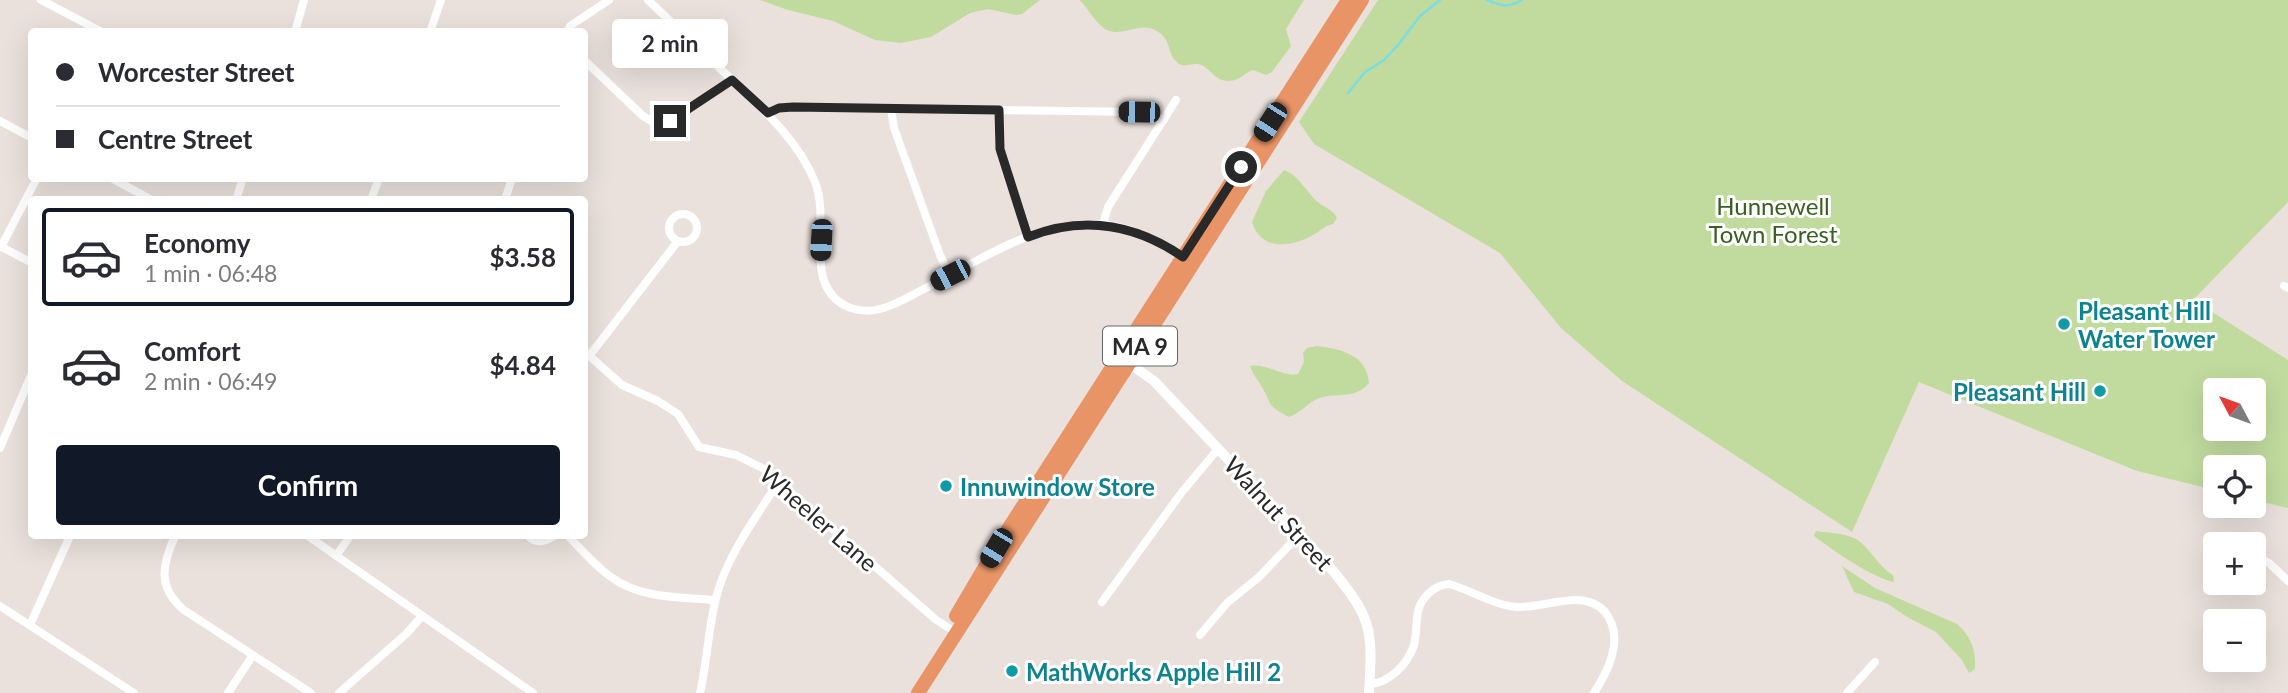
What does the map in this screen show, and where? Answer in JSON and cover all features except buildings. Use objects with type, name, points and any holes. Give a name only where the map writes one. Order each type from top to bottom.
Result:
[{"type":"highway","name":"MA 9","points":[[908,693],[996,548],[1348,0]]},
{"type":"highway","name":"MA 9","points":[[918,693],[1362,0]]},
{"type":"street","points":[[41,0],[94,28]]},
{"type":"street","points":[[296,28],[304,0]]},
{"type":"street","points":[[431,28],[441,0]]},
{"type":"street","points":[[569,28],[609,0]]},
{"type":"street","points":[[648,0],[768,113],[803,160],[817,189],[822,210],[820,269],[825,285],[844,305],[862,311],[880,309],[1028,237],[1071,225],[1103,224],[1141,233],[1183,257]]},
{"type":"street","points":[[588,64],[643,116],[656,124],[670,121],[732,80]]},
{"type":"street","points":[[1103,224],[1108,208],[1176,100]]},
{"type":"street","points":[[768,113],[785,108],[1139,112],[1164,120]]},
{"type":"street","points":[[891,109],[894,128],[940,255],[950,275]]},
{"type":"street","points":[[999,110],[1000,149],[1028,237]]},
{"type":"street","points":[[0,121],[28,136]]},
{"type":"street","points":[[28,261],[1,247],[35,182]]},
{"type":"street","points":[[118,182],[145,196]]},
{"type":"street","points":[[588,352],[678,241]]},
{"type":"street","name":"Wheeler Lane","points":[[588,354],[622,385],[658,401],[678,414],[699,447],[745,458],[764,469],[934,619],[949,628]]},
{"type":"street","name":"Walnut Street","points":[[1129,363],[1154,380],[1340,578],[1366,617],[1371,648],[1369,689]]},
{"type":"street","points":[[0,448],[28,382]]},
{"type":"street","points":[[1102,602],[1177,498],[1218,449]]},
{"type":"street","points":[[700,693],[715,600],[723,576],[779,481]]},
{"type":"street","points":[[1200,635],[1227,603],[1251,584],[1300,534]]},
{"type":"street","points":[[30,625],[68,539]]},
{"type":"street","points":[[174,539],[164,571],[169,593],[184,610],[311,693]]},
{"type":"street","points":[[311,539],[533,693]]},
{"type":"street","points":[[336,556],[348,539]]},
{"type":"street","points":[[571,539],[602,570],[627,587],[656,595],[715,600]]},
{"type":"street","points":[[2266,561],[2288,581]]},
{"type":"street","points":[[1369,689],[1386,680],[1405,661],[1414,645],[1416,614],[1420,603],[1438,586],[1449,584],[1512,606],[1579,600],[1599,607],[1610,619],[1615,641],[1611,660],[1594,693]]},
{"type":"street","points":[[0,606],[134,693]]},
{"type":"street","points":[[339,693],[406,634],[422,616]]},
{"type":"street","points":[[228,693],[253,655]]},
{"type":"street","points":[[1847,693],[1875,662]]},
{"type":"green space","points":[[760,0],[1040,0],[1022,14],[988,9],[970,13],[931,37],[901,43],[875,40],[833,21]]},
{"type":"green space","points":[[1080,0],[1304,0],[1286,29],[1291,46],[1272,72],[1266,75],[1253,70],[1228,81],[1217,78],[1202,65],[1180,64],[1174,59],[1162,35],[1151,28],[1117,32],[1105,29]]},
{"type":"green space","name":"Hunnewell Town Forest","points":[[1378,0],[2288,0],[2288,202],[2193,300],[2288,360],[2288,508],[2266,503],[2266,455],[2203,455],[2203,487],[2137,471],[1919,382],[1852,532],[1622,381],[1561,328],[1500,253],[1314,144],[1299,122]]},
{"type":"green space","points":[[1284,170],[1294,176],[1314,199],[1337,218],[1333,224],[1290,244],[1271,243],[1263,239],[1252,222],[1266,191]]},
{"type":"green space","points":[[1317,346],[1343,351],[1358,359],[1367,373],[1369,383],[1353,393],[1318,399],[1289,417],[1271,405],[1250,366],[1298,374],[1304,362],[1303,353],[1307,348]]},
{"type":"green space","points":[[1816,531],[1856,539],[1893,575],[1894,582],[1875,575],[1842,556],[1814,536]]},
{"type":"green space","points":[[1842,566],[1875,588],[1957,624],[1972,644],[1975,669],[1969,673],[1962,660],[1936,632],[1888,604],[1854,592]]},
{"type":"waterway","points":[[1348,93],[1365,72],[1384,60],[1420,16],[1440,0]]},
{"type":"waterway","points":[[1487,0],[1505,5],[1522,0]]},
{"type":"place","name":"Pleasant Hill Water Tower","points":[[2064,324]]},
{"type":"place","name":"Pleasant Hill","points":[[2100,391]]},
{"type":"place","name":"Innuwindow Store","points":[[946,486]]},
{"type":"place","name":"MathWorks Apple Hill 2","points":[[1012,671]]},
{"type":"route","points":[[670,121],[732,80],[768,113],[779,108],[793,107],[999,110],[1000,149],[1028,237],[1071,225],[1103,224],[1141,233],[1183,257],[1241,167]]}]
